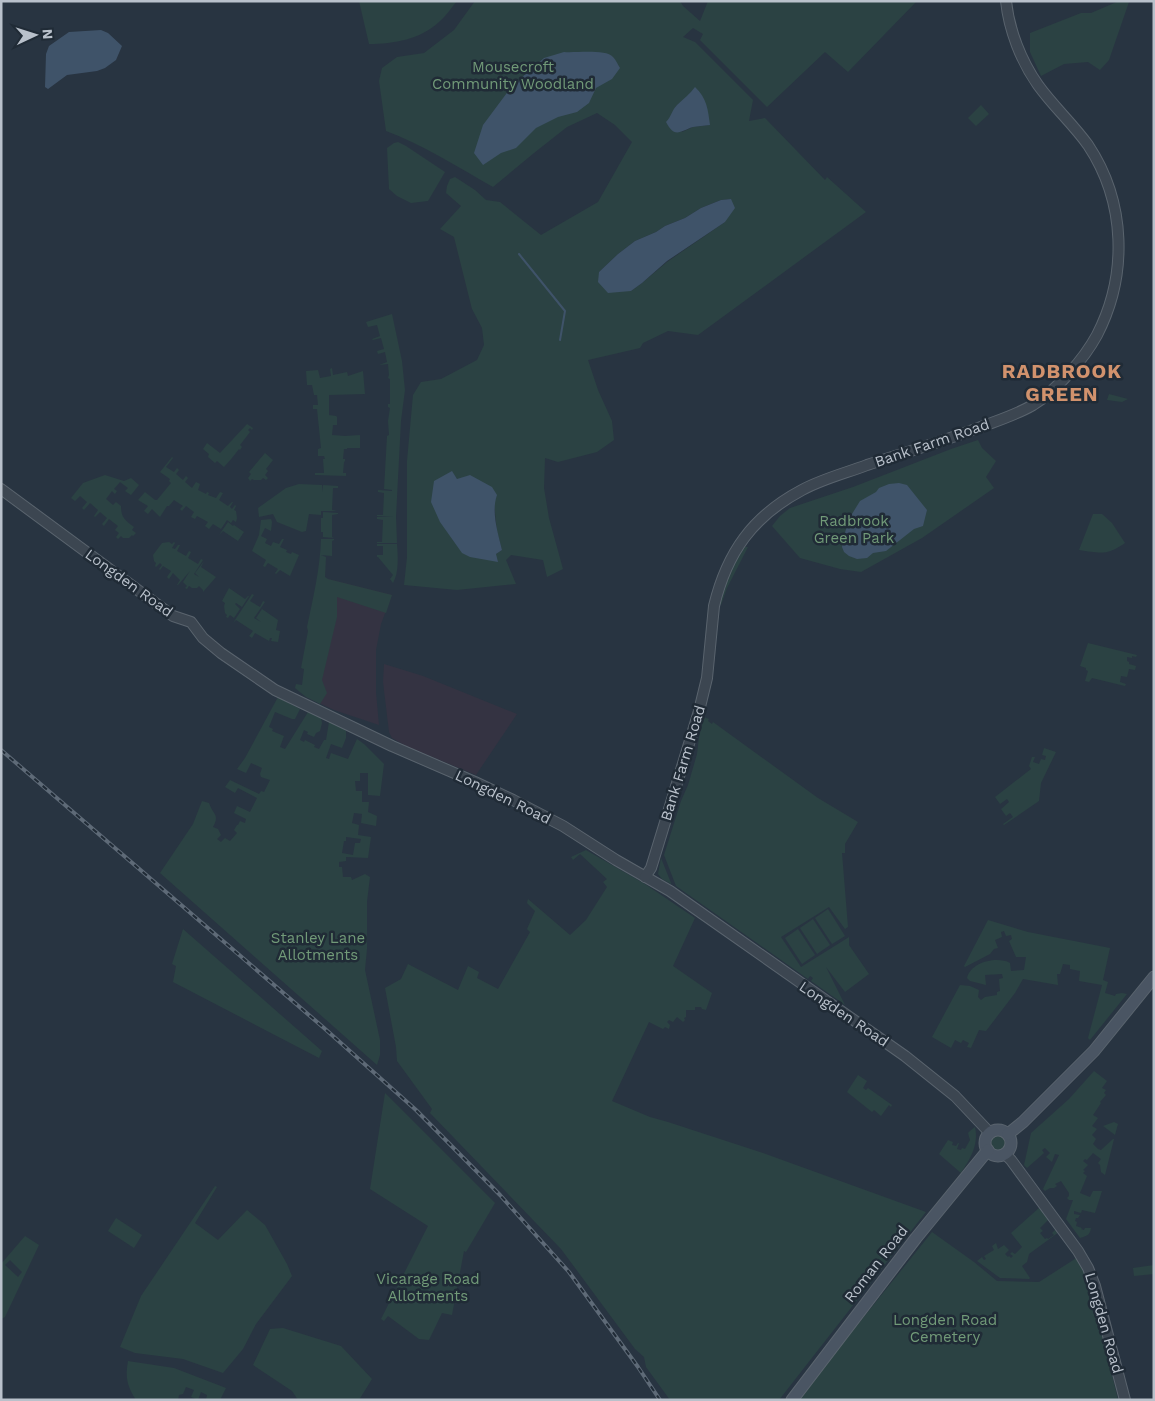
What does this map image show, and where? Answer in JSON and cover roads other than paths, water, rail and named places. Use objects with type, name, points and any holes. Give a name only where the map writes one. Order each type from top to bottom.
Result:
[{"type":"main road","points":[[1008,1134],[1023,1122],[1094,1051],[1154,977]]},
{"type":"main road","points":[[1002,1130],[1008,1134],[1011,1145],[1005,1154],[994,1154],[988,1150],[986,1140],[990,1133],[1002,1130]]},
{"type":"main road","name":"Roman Road","points":[[792,1400],[916,1238],[988,1150]]},
{"type":"street","name":"Bank Farm Road","points":[[645,878],[657,851],[699,711],[707,678],[716,595],[731,557],[743,539],[774,507],[804,489],[835,476],[980,427],[1015,414],[1034,404],[1066,376],[1097,335],[1115,284],[1118,267],[1119,234],[1108,186],[1088,146],[1032,76],[1017,46],[1006,1]]},
{"type":"street","name":"Longden Road","points":[[1,489],[173,616],[191,622],[209,643],[275,690],[392,746],[513,800],[563,826],[645,878],[670,891],[905,1056],[955,1096],[990,1133]]},
{"type":"street","name":"Longden Road","points":[[1005,1154],[1078,1251],[1088,1268],[1095,1286],[1125,1400]]},
{"type":"waterway","points":[[519,254],[565,311],[560,340]]},
{"type":"railway","points":[[1,750],[324,1028],[416,1110],[500,1195],[569,1272],[660,1400]]},
{"type":"district","name":"RADBROOK GREEN","points":[[1062,382]]},
{"type":"park label","name":"Mousecroft Community Woodland","points":[[513,76]]},
{"type":"park label","name":"Radbrook Green Park","points":[[854,530]]},
{"type":"park label","name":"Stanley Lane Allotments","points":[[318,946]]},
{"type":"park label","name":"Vicarage Road Allotments","points":[[428,1288]]},
{"type":"park label","name":"Longden Road Cemetery","points":[[945,1328]]}]
